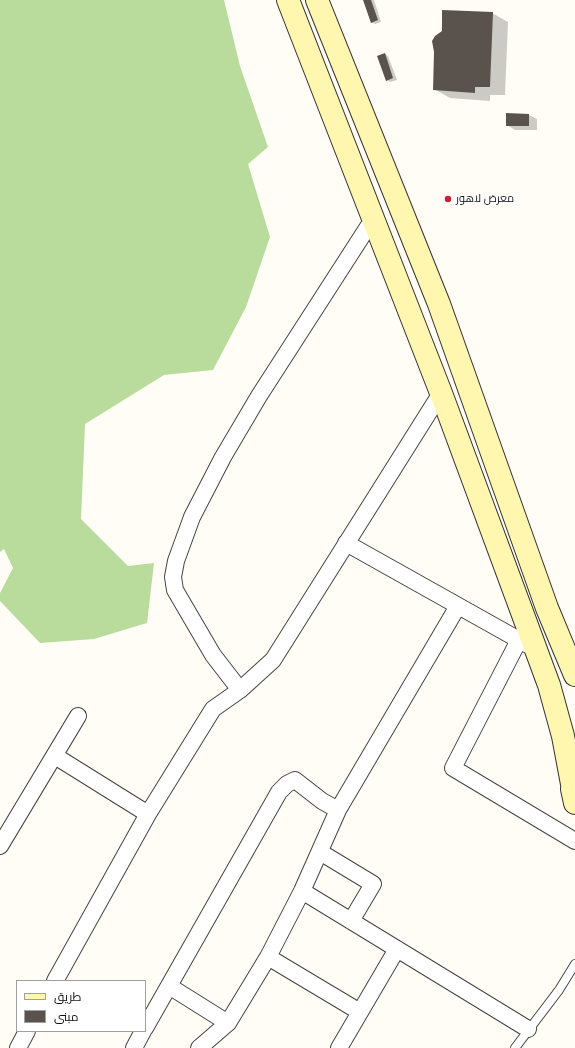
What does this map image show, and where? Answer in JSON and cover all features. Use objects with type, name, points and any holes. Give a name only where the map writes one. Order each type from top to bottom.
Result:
[{"type":"main road","points":[[288,0],[441,393],[527,644],[549,685],[559,716],[574,788]]},
{"type":"main road","points":[[317,0],[439,304],[547,608],[573,667]]},
{"type":"main road","points":[[312,61],[339,53]]},
{"type":"street","points":[[240,690],[213,655],[178,596],[173,584],[174,569],[192,517],[223,458],[259,396],[373,220]]},
{"type":"street","points":[[56,980],[148,814],[213,709],[240,690],[272,660],[441,393]]},
{"type":"street","points":[[346,543],[527,644],[453,768],[575,841]]},
{"type":"street","points":[[198,1048],[228,1023],[268,957],[302,891],[338,810],[458,606]]},
{"type":"street","points":[[0,846],[78,716]]},
{"type":"street","points":[[55,756],[148,814]]},
{"type":"street","points":[[146,1026],[279,792],[287,784],[295,780],[322,801],[338,810]]},
{"type":"street","points":[[322,801],[328,835]]},
{"type":"street","points":[[320,852],[373,884],[351,921]]},
{"type":"street","points":[[302,891],[528,1029]]},
{"type":"street","points":[[339,1048],[397,949]]},
{"type":"street","points":[[268,957],[360,1012]]},
{"type":"street","points":[[169,986],[228,1023]]},
{"type":"street","points":[[18,1048],[26,1032]]},
{"type":"street","points":[[134,1048],[142,1032]]},
{"type":"lane","points":[[515,1048],[559,990],[575,964]]},
{"type":"green space","points":[[0,0],[224,0],[240,66],[268,147],[248,164],[270,237],[246,307],[213,370],[164,375],[85,424],[81,519],[128,566],[154,563],[147,623],[94,639],[40,643],[0,601],[0,593],[13,568],[4,549],[0,552]]},
{"type":"building","points":[[363,0],[371,0],[378,20],[371,23]]},
{"type":"building","points":[[442,10],[493,12],[490,87],[475,87],[475,93],[433,90],[434,52],[432,41],[435,36],[442,31]]},
{"type":"building","points":[[385,53],[393,78],[386,81],[377,56]]},
{"type":"building","points":[[506,113],[529,114],[529,126],[506,126]]},
{"type":"place","name":"معرض لاهور","points":[[448,199]]}]
